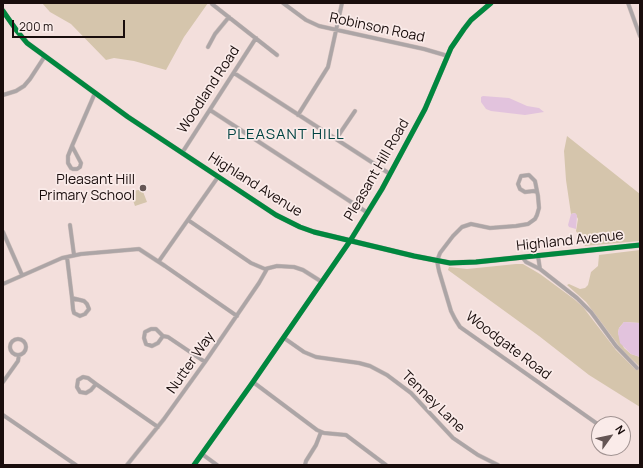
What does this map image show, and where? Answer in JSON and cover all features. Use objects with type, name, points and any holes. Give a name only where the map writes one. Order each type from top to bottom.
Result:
[{"type":"street","name":"Robinson Road","points":[[283,3],[306,20],[319,26],[424,49],[448,56]]},
{"type":"street","points":[[298,114],[327,70],[342,3]]},
{"type":"street","name":"Pleasant Hill Road","points":[[194,465],[284,338],[368,213],[428,105],[456,40],[468,24],[491,3]]},
{"type":"street","points":[[628,3],[640,36]]},
{"type":"street","points":[[212,4],[277,55]]},
{"type":"street","name":"Highland Avenue","points":[[3,11],[24,39],[139,125],[290,223],[314,232],[437,261],[469,263],[640,246]]},
{"type":"street","points":[[208,47],[215,34],[229,17]]},
{"type":"street","name":"Woodland Road","points":[[182,153],[256,38]]},
{"type":"street","points":[[3,95],[16,91],[27,83],[45,56]]},
{"type":"street","points":[[234,73],[390,174]]},
{"type":"street","points":[[72,146],[80,160],[80,166],[77,169],[71,168],[68,163],[68,156],[72,146],[95,93]]},
{"type":"street","points":[[210,110],[368,213]]},
{"type":"street","points":[[336,139],[355,111]]},
{"type":"street","points":[[437,261],[440,253],[450,239],[465,225],[475,224],[495,228],[521,225],[532,222],[539,211],[537,192],[535,181],[532,177],[526,175],[519,178],[518,184],[520,189],[525,192],[537,192]]},
{"type":"street","points":[[159,262],[218,177]]},
{"type":"street","points":[[188,220],[245,260],[263,269],[277,266],[294,267],[306,272],[322,282]]},
{"type":"street","points":[[70,226],[74,255]]},
{"type":"street","points":[[3,232],[22,275]]},
{"type":"street","points":[[3,284],[74,255],[139,249],[237,316]]},
{"type":"street","points":[[538,256],[540,269]]},
{"type":"street","points":[[67,257],[73,309],[74,313],[80,316],[85,314],[88,309],[86,302],[72,298]]},
{"type":"street","points":[[523,258],[526,262],[540,269],[577,298],[591,312],[616,346],[637,368]]},
{"type":"street","name":"Woodgate Road","points":[[437,261],[451,311],[454,319],[460,327],[591,419]]},
{"type":"street","name":"Nutter Way","points":[[127,465],[158,428],[237,316],[267,269]]},
{"type":"street","points":[[163,336],[154,346],[146,344],[144,338],[145,332],[151,329],[156,329],[163,336],[205,362]]},
{"type":"street","name":"Tenney Lane","points":[[284,338],[304,352],[316,358],[359,363],[387,374],[411,394],[453,438],[478,455],[498,465]]},
{"type":"street","points":[[19,339],[24,341],[26,347],[25,352],[19,355],[12,352],[10,346],[12,341],[19,339]]},
{"type":"street","points":[[3,382],[18,361],[19,355]]},
{"type":"street","points":[[96,384],[86,393],[79,390],[77,386],[80,379],[85,377],[88,378],[158,428]]},
{"type":"street","points":[[253,382],[322,432],[346,435],[386,465]]},
{"type":"street","points":[[3,415],[76,465]]},
{"type":"street","points":[[305,465],[322,432]]},
{"type":"street","points":[[202,454],[217,465]]},
{"type":"shaded area","points":[[42,3],[208,3],[184,37],[166,70],[134,61],[114,58],[106,60],[71,24],[50,12]]},
{"type":"shaded area","points":[[481,97],[509,98],[527,106],[539,108],[544,112],[525,115],[491,111],[486,109],[481,102]]},
{"type":"shaded area","points":[[567,136],[640,194],[640,241],[585,246],[576,231],[578,219],[575,213],[571,214],[566,180],[564,151]]},
{"type":"shaded area","points":[[142,189],[147,202],[135,206],[130,192]]},
{"type":"shaded area","points":[[575,213],[577,215],[576,229],[569,227],[568,225],[571,214]]},
{"type":"shaded area","points":[[640,250],[640,323],[624,322],[619,328],[618,333],[624,348],[631,354],[640,357],[640,367],[622,350],[586,302],[567,285],[569,284],[580,289],[585,288],[588,285],[591,272],[598,266],[599,255]]},
{"type":"shaded area","points":[[523,264],[540,274],[574,299],[583,307],[616,350],[635,369],[640,368],[640,407],[589,375],[539,336],[448,270],[449,267],[467,269]]},
{"type":"shaded area","points":[[624,322],[640,323],[640,357],[631,354],[620,343],[618,333],[619,328]]},
{"type":"cycle path","points":[[194,465],[350,241],[382,189],[425,109],[451,48],[471,20],[491,3]]},
{"type":"cycle path","points":[[3,11],[27,43],[128,117],[276,215],[300,227],[314,232],[450,263],[476,262],[640,245]]},
{"type":"place","name":"Pleasant Hill Primary School","points":[[143,188]]},
{"type":"district","name":"PLEASANT HILL","points":[[286,135]]}]
